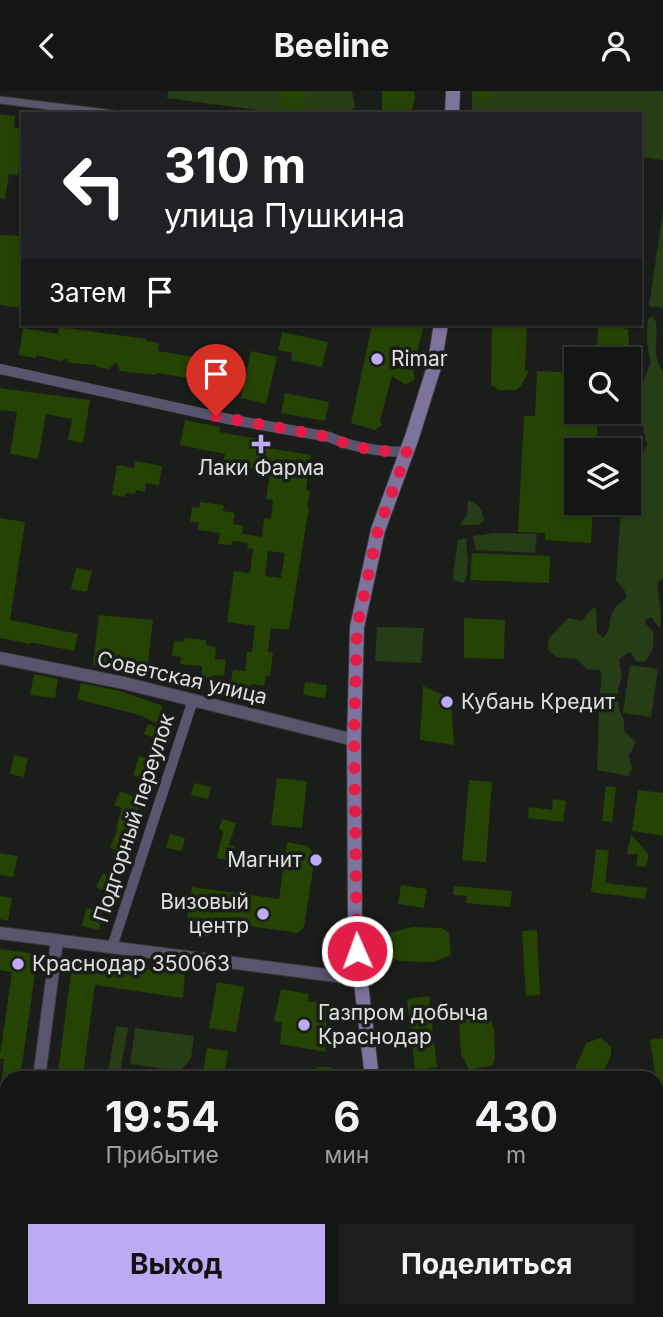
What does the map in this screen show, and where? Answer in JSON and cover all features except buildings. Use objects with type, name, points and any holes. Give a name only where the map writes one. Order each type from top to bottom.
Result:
[{"type":"main road","points":[[452,112],[453,91]]},
{"type":"main road","points":[[371,1071],[355,931],[355,660],[363,594],[378,530],[434,367],[441,326]]},
{"type":"street","points":[[0,100],[98,112]]},
{"type":"street","points":[[0,369],[241,421],[329,437],[342,443],[386,452],[407,452]]},
{"type":"street","name":"Советская улица","points":[[0,658],[193,700],[354,740]]},
{"type":"street","name":"Подгорный переулок","points":[[112,947],[193,700]]},
{"type":"street","points":[[0,933],[359,979]]},
{"type":"street","points":[[40,1071],[57,941]]},
{"type":"green space","points":[[168,91],[352,91],[355,107],[349,112],[273,112],[167,98]]},
{"type":"green space","points":[[472,91],[663,91],[663,160],[642,157],[642,112],[472,112]]},
{"type":"green space","points":[[663,212],[663,308],[649,306]]},
{"type":"green space","points":[[653,316],[656,322],[657,357],[663,371],[663,578],[658,582],[660,629],[651,617],[646,619],[645,623],[653,631],[652,651],[645,661],[637,662],[630,652],[619,659],[622,677],[618,688],[619,709],[624,721],[624,731],[636,742],[629,756],[632,769],[628,776],[597,770],[602,680],[600,670],[587,669],[577,659],[557,657],[548,650],[549,638],[568,618],[582,621],[591,609],[596,608],[597,632],[603,638],[615,609],[627,598],[616,580],[621,515],[641,515],[641,455],[647,445],[642,423],[641,394],[651,363],[648,319]]},
{"type":"green space","points":[[468,500],[478,506],[483,514],[484,521],[478,525],[460,525],[467,515]]},
{"type":"green space","points":[[495,533],[537,534],[535,553],[476,550],[473,536]]},
{"type":"green space","points":[[466,538],[468,561],[464,583],[453,580],[453,575],[458,540]]},
{"type":"green space","points":[[377,627],[424,628],[421,663],[375,661]]},
{"type":"green space","points":[[630,665],[658,669],[651,717],[623,713]]},
{"type":"green space","points":[[116,1026],[128,1028],[120,1071],[108,1071]]},
{"type":"green space","points":[[135,1028],[194,1036],[191,1058],[180,1071],[130,1064]]},
{"type":"place","name":"Rimar","points":[[377,359]]},
{"type":"place","name":"Лаки Фарма","points":[[261,444]]},
{"type":"place","name":"Кубань Кредит","points":[[447,702]]},
{"type":"place","name":"Магнит","points":[[316,860]]},
{"type":"place","name":"Визовый центр","points":[[263,914]]},
{"type":"place","name":"Краснодар 350063","points":[[18,964]]},
{"type":"place","name":"Газпром добыча Краснодар","points":[[304,1025]]},
{"type":"route","points":[[216,416],[329,437],[342,443],[386,452],[407,452],[378,530],[357,627],[354,740],[357,951]]}]
